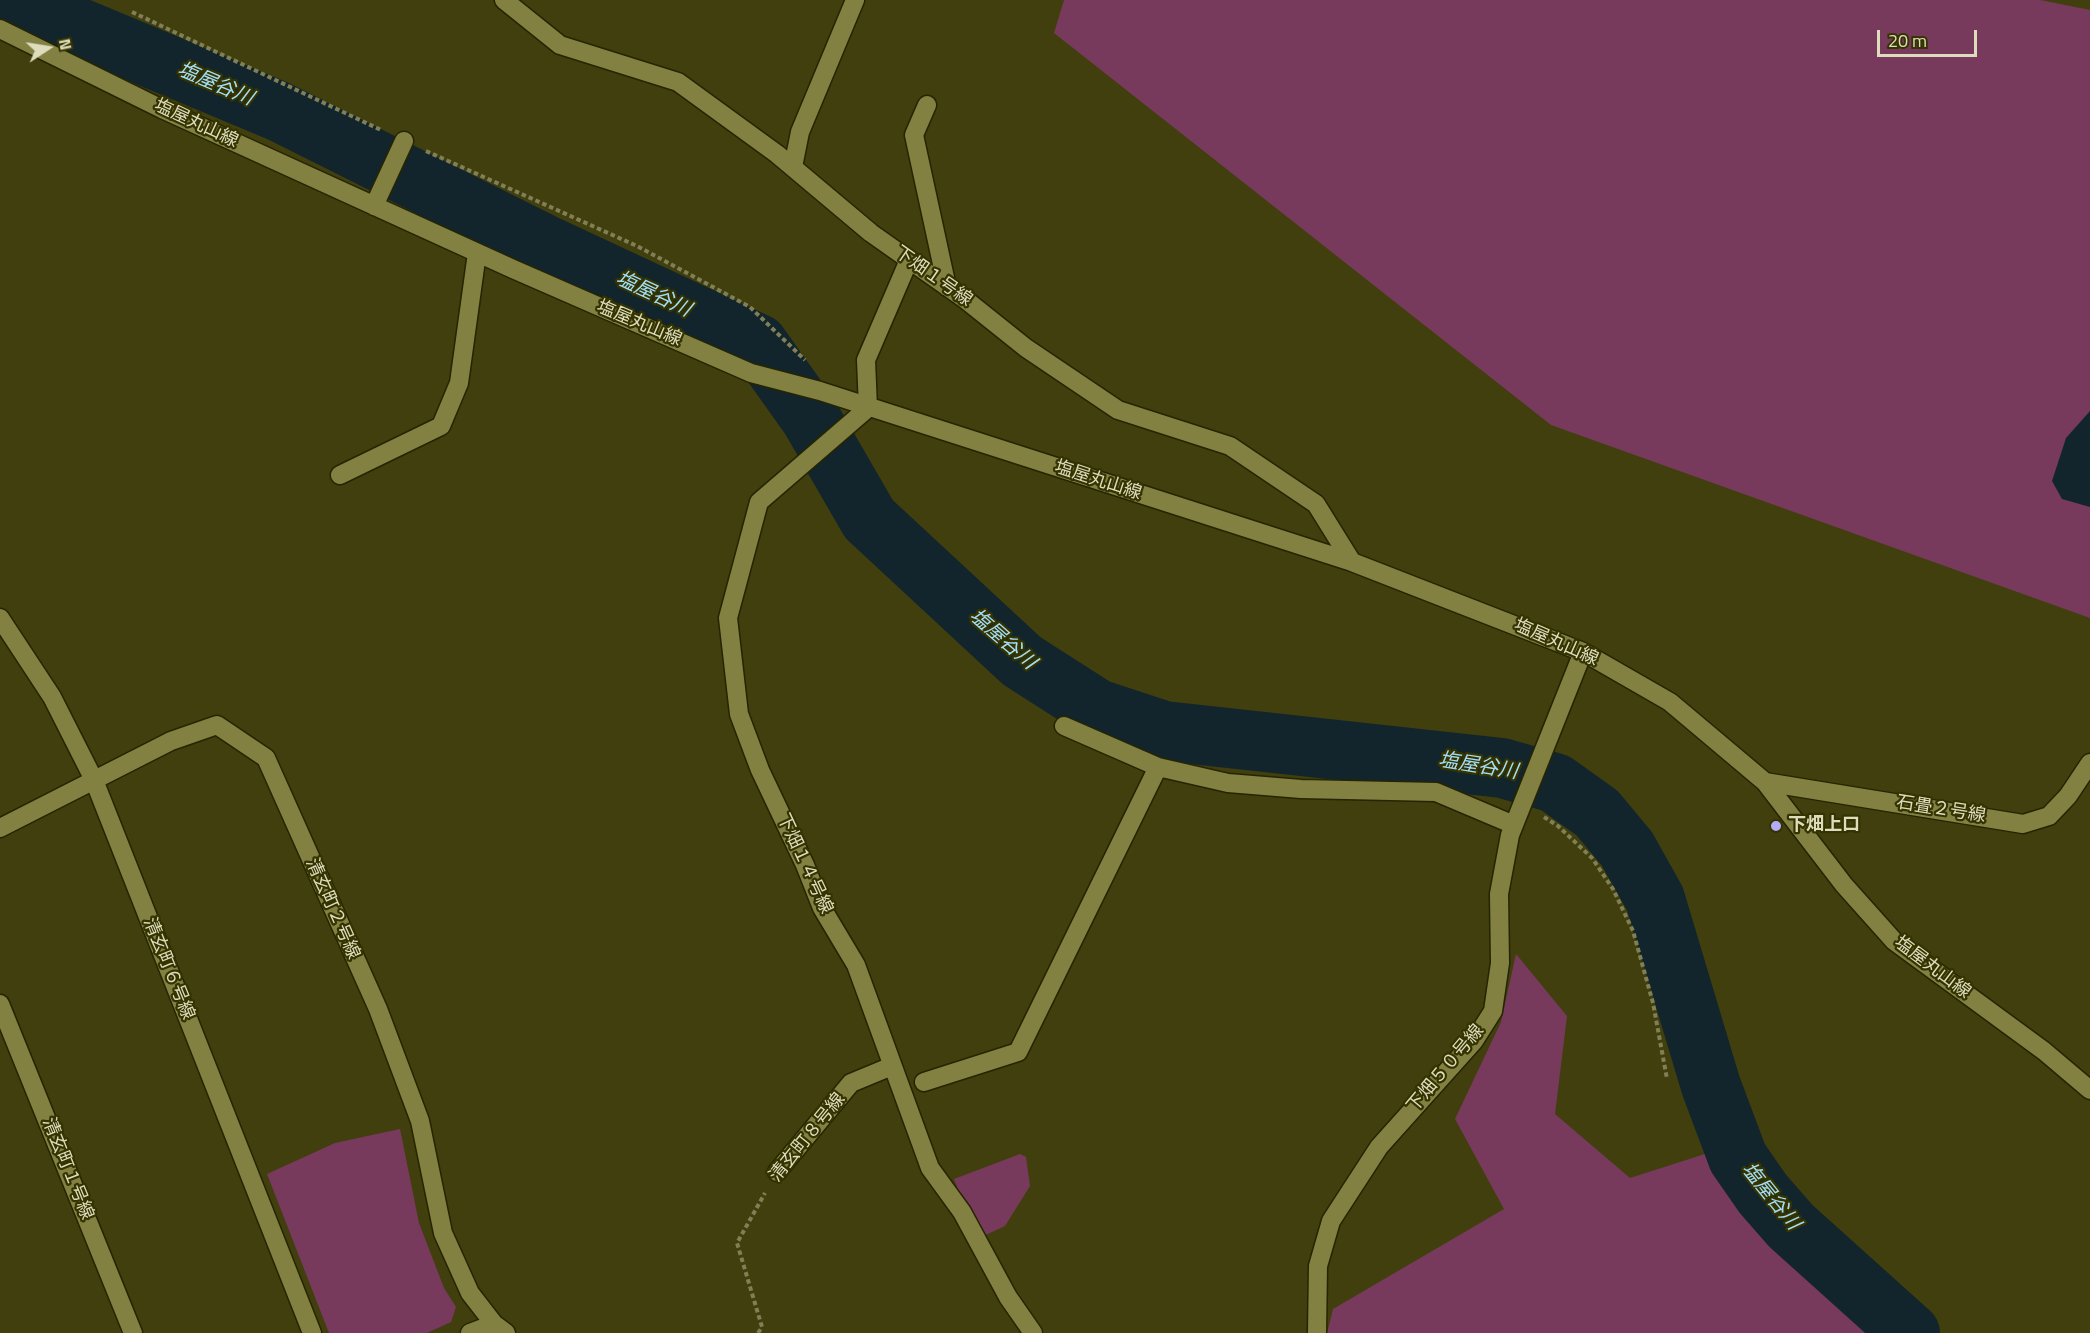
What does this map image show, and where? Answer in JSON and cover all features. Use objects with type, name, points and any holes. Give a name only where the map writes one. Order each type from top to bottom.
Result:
[{"type":"street","name":"下畑１号線","points":[[504,0],[560,45],[678,82],[793,167],[871,233],[947,287],[1026,348],[1118,410],[1230,446],[1316,504],[1352,562]]},
{"type":"street","points":[[793,167],[800,132],[855,0]]},
{"type":"street","name":"塩屋丸山線","points":[[0,29],[162,109],[374,206],[751,373],[820,391],[1352,562],[1583,652],[1670,702],[1765,782],[1844,885],[1894,941],[2044,1051],[2090,1090]]},
{"type":"street","points":[[927,105],[914,135],[947,287]]},
{"type":"street","points":[[374,206],[404,141]]},
{"type":"street","points":[[340,476],[441,426],[459,383],[477,252]]},
{"type":"street","points":[[868,408],[866,360],[909,260]]},
{"type":"street","name":"下畑１４号線","points":[[868,408],[759,502],[744,551],[728,618],[739,714],[760,770],[822,908],[856,965],[930,1168],[962,1212],[1008,1297],[1033,1333]]},
{"type":"street","name":"清玄町６号線","points":[[0,618],[52,697],[94,780],[312,1333]]},
{"type":"street","name":"下畑５０号線","points":[[1317,1333],[1318,1266],[1331,1221],[1379,1147],[1474,1041],[1493,1011],[1500,963],[1499,894],[1514,825],[1583,652]]},
{"type":"street","name":"清玄町２号線","points":[[0,828],[171,741],[217,725],[266,758],[378,1009],[420,1121],[443,1233],[470,1293],[500,1328]]},
{"type":"street","points":[[1064,726],[1158,767],[1228,783],[1301,789],[1436,792],[1514,825]]},
{"type":"street","name":"石畳２号線","points":[[1765,782],[2023,824],[2049,816],[2068,796],[2090,763]]},
{"type":"street","points":[[924,1082],[1018,1052],[1158,767]]},
{"type":"street","name":"清玄町１号線","points":[[0,1004],[133,1333]]},
{"type":"street","name":"清玄町８号線","points":[[777,1172],[851,1083],[892,1066]]},
{"type":"street","points":[[470,1333],[500,1328]]},
{"type":"path","points":[[132,12],[404,141],[637,246],[750,307],[802,355],[820,391]]},
{"type":"path","points":[[1523,804],[1558,826],[1592,858],[1613,890],[1633,931],[1653,1003],[1666,1079]]},
{"type":"path","name":"清玄町８号線","points":[[758,1333],[762,1327],[737,1243],[777,1172]]},
{"type":"shaded area","points":[[1064,0],[2040,0],[2090,10],[2090,618],[1551,425],[1054,33]]},
{"type":"shaded area","points":[[1516,954],[1567,1016],[1555,1114],[1630,1178],[1708,1153],[1877,1333],[1327,1333],[1333,1309],[1504,1209],[1455,1119],[1501,1022]]},
{"type":"shaded area","points":[[400,1129],[419,1223],[444,1288],[456,1307],[451,1322],[427,1333],[329,1333],[267,1174],[335,1143]]},
{"type":"shaded area","points":[[1020,1154],[1026,1157],[1030,1186],[1005,1226],[977,1239],[954,1179]]},
{"type":"water","points":[[2090,411],[2090,507],[2062,499],[2052,481],[2066,438]]},
{"type":"waterway","name":"塩屋谷川","points":[[0,1],[15,1],[278,111],[550,247],[758,344],[810,417],[869,519],[1022,661],[1097,709],[1164,731],[1502,768],[1555,783],[1597,813],[1627,849],[1655,899],[1711,1086],[1738,1158],[1763,1194],[1791,1226],[1910,1333]]},
{"type":"place","name":"下畑上口","points":[[1776,826]]}]
